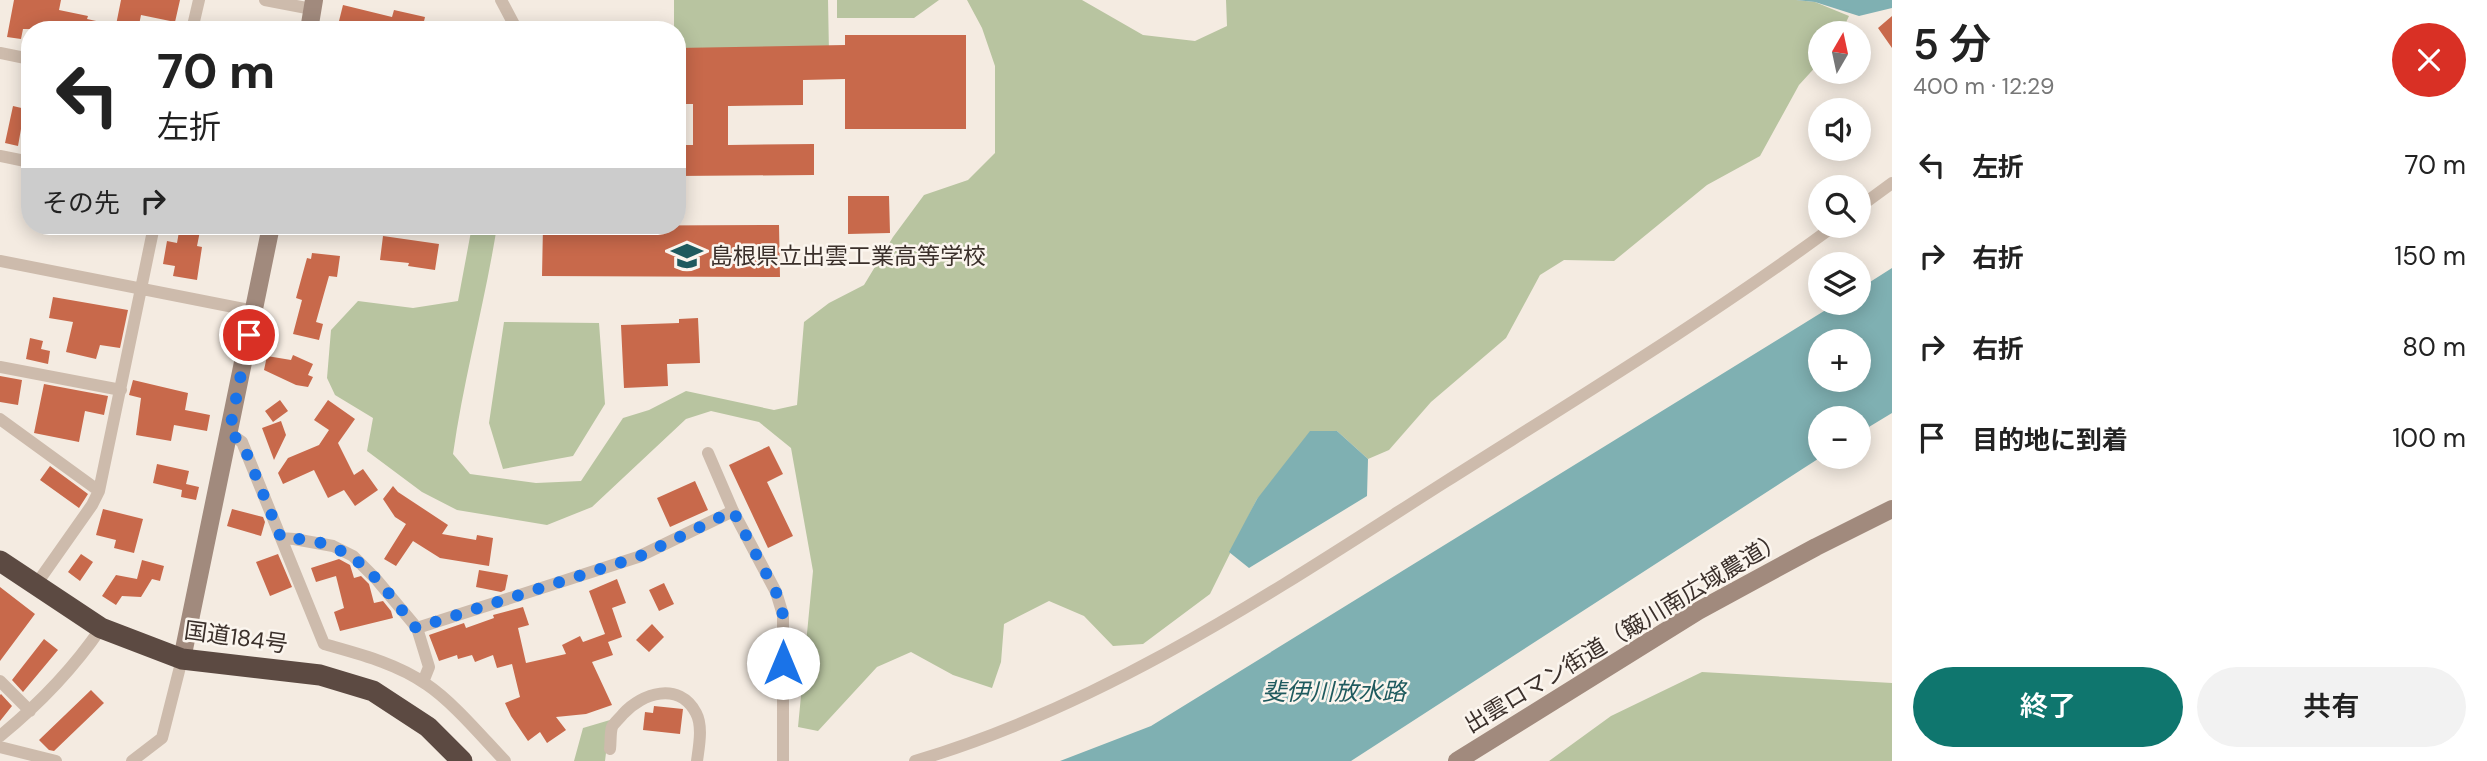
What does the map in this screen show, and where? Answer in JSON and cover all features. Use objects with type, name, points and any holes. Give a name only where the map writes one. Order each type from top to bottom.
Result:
[{"type":"highway","name":"国道184号","points":[[0,561],[101,628],[182,659],[320,676],[373,691],[428,727],[462,761]]},
{"type":"street","points":[[194,21],[199,0]]},
{"type":"street","points":[[265,0],[313,5]]},
{"type":"street","points":[[501,0],[512,21]]},
{"type":"street","points":[[0,53],[21,57]]},
{"type":"street","points":[[0,156],[21,160]]},
{"type":"street","points":[[1871,198],[1892,183]]},
{"type":"street","points":[[35,586],[99,491],[152,235]]},
{"type":"street","points":[[132,761],[162,738],[182,659],[269,235]]},
{"type":"street","points":[[915,761],[968,746],[1029,721],[1187,643],[1653,350],[1817,238]]},
{"type":"street","points":[[0,261],[254,311]]},
{"type":"street","points":[[0,367],[121,390]]},
{"type":"street","points":[[0,419],[99,491]]},
{"type":"street","points":[[229,433],[242,442],[324,644],[368,656],[423,682],[505,761]]},
{"type":"street","points":[[708,453],[733,511],[776,592],[783,615],[783,761]]},
{"type":"street","name":"出雲ロマン街道（簸川南広域農道）","points":[[1457,761],[1698,611],[1892,509]]},
{"type":"street","points":[[416,628],[638,557],[733,511]]},
{"type":"street","points":[[281,538],[294,538],[333,547],[353,556],[376,579],[416,628],[429,667],[423,682]]},
{"type":"street","points":[[0,736],[30,711],[85,652],[101,628]]},
{"type":"street","points":[[0,681],[30,711]]},
{"type":"street","points":[[610,749],[612,726],[632,704],[653,694],[671,693],[687,701],[697,715],[700,737],[697,761]]},
{"type":"street","points":[[0,747],[56,761]]},
{"type":"green space","points":[[674,0],[828,0],[829,53],[686,54],[686,21],[674,21]]},
{"type":"green space","points":[[837,0],[939,0],[914,18],[837,18]]},
{"type":"green space","points":[[967,0],[1082,0],[1143,35],[1195,41],[1227,26],[1226,0],[1796,0],[1815,2],[1849,16],[1847,21],[1808,21],[1808,75],[1799,85],[1760,156],[1707,185],[1614,261],[1564,260],[1540,275],[1506,338],[1431,402],[1389,450],[1368,459],[1337,431],[1257,499],[1210,594],[1143,644],[1113,646],[1084,616],[1049,601],[1004,624],[1001,662],[992,688],[953,675],[911,652],[877,667],[818,731],[798,727],[813,571],[791,448],[759,422],[711,411],[686,419],[592,507],[547,525],[457,510],[422,492],[367,451],[373,418],[335,395],[327,378],[331,330],[358,301],[413,308],[458,301],[470,235],[495,235],[453,454],[470,474],[536,483],[581,481],[623,418],[649,410],[686,391],[774,410],[797,405],[804,322],[829,303],[864,285],[893,237],[924,195],[968,180],[995,153],[995,66],[982,28]]},
{"type":"green space","points":[[504,322],[599,323],[605,404],[573,456],[503,469],[489,423]]},
{"type":"green space","points":[[1702,672],[1892,683],[1892,761],[1549,761],[1611,716]]},
{"type":"green space","points":[[610,720],[605,761],[574,761],[583,728]]},
{"type":"water","points":[[1796,0],[1892,0],[1892,8],[1859,16],[1815,2]]},
{"type":"water","name":"斐伊川放水路","points":[[1892,268],[1892,413],[1871,426],[1871,406],[1808,406],[1808,465],[1351,761],[1060,761],[1151,726],[1818,315],[1871,315],[1871,281]]},
{"type":"water","points":[[1310,431],[1337,431],[1368,459],[1367,496],[1249,568],[1229,552],[1257,499]]},
{"type":"building","points":[[14,0],[61,0],[59,10],[88,16],[87,19],[96,21],[21,21],[21,39],[7,37]]},
{"type":"building","points":[[121,0],[180,0],[175,21],[141,15],[140,21],[117,21]]},
{"type":"building","points":[[343,5],[392,17],[394,10],[425,17],[424,21],[339,21]]},
{"type":"building","points":[[1892,16],[1892,48],[1878,28]]},
{"type":"building","points":[[845,35],[966,35],[966,129],[845,129],[845,79],[803,80],[803,105],[728,106],[728,145],[814,144],[814,175],[686,176],[686,145],[693,145],[693,104],[686,104],[686,48],[845,45]]},
{"type":"building","points":[[13,106],[21,108],[18,146],[5,143]]},
{"type":"building","points":[[848,196],[889,196],[890,233],[848,234]]},
{"type":"building","points":[[686,225],[779,225],[780,277],[542,276],[543,235],[686,235]]},
{"type":"building","points":[[178,235],[199,235],[197,246],[202,247],[197,280],[173,276],[175,266],[163,264],[167,241],[177,243]]},
{"type":"building","points":[[383,236],[439,244],[435,270],[408,266],[409,263],[380,260]]},
{"type":"building","points":[[312,253],[340,256],[337,277],[329,276],[316,322],[323,324],[319,340],[293,334],[302,300],[296,298],[307,258],[311,259]]},
{"type":"building","points":[[53,297],[128,310],[120,348],[100,345],[96,359],[66,352],[73,322],[49,318]]},
{"type":"building","points":[[698,318],[700,363],[667,364],[668,386],[624,388],[621,325],[679,323],[679,319]]},
{"type":"building","points":[[30,338],[43,341],[41,349],[50,351],[48,364],[26,359]]},
{"type":"building","points":[[293,355],[313,364],[308,375],[313,377],[308,387],[296,385],[264,370],[267,356],[291,360]]},
{"type":"building","points":[[0,376],[22,380],[18,405],[0,402]]},
{"type":"building","points":[[133,380],[188,393],[185,410],[210,415],[207,431],[174,425],[171,441],[136,435],[141,398],[129,395]]},
{"type":"building","points":[[44,384],[108,396],[104,415],[85,411],[79,442],[34,433]]},
{"type":"building","points":[[280,400],[288,411],[273,422],[265,411]]},
{"type":"building","points":[[328,400],[355,419],[338,443],[354,475],[363,469],[378,490],[355,506],[344,490],[328,498],[314,470],[283,484],[278,473],[288,458],[319,445],[329,430],[314,420]]},
{"type":"building","points":[[281,421],[286,435],[274,460],[262,428]]},
{"type":"building","points":[[769,446],[783,474],[767,482],[793,536],[768,548],[729,465]]},
{"type":"building","points":[[157,464],[189,471],[186,484],[199,487],[196,500],[181,497],[182,490],[153,483]]},
{"type":"building","points":[[50,466],[88,494],[79,508],[40,480]]},
{"type":"building","points":[[695,481],[708,510],[670,527],[657,498]]},
{"type":"building","points":[[393,486],[448,525],[442,534],[476,540],[477,535],[493,538],[489,566],[440,558],[413,541],[396,566],[384,559],[406,524],[395,517],[383,499]]},
{"type":"building","points":[[103,509],[143,519],[134,553],[114,548],[116,540],[96,535]]},
{"type":"building","points":[[232,509],[263,517],[265,522],[261,536],[227,526]]},
{"type":"building","points":[[81,554],[93,562],[80,581],[68,572]]},
{"type":"building","points":[[278,554],[292,587],[270,596],[256,562]]},
{"type":"building","points":[[339,559],[350,565],[354,578],[361,576],[369,584],[374,603],[383,601],[393,618],[340,631],[334,612],[344,608],[336,576],[316,582],[311,568]]},
{"type":"building","points":[[142,560],[164,566],[160,581],[152,579],[141,597],[122,596],[116,605],[102,596],[116,575],[137,579]]},
{"type":"building","points":[[479,570],[508,575],[505,590],[501,592],[476,587]]},
{"type":"building","points":[[617,579],[626,603],[612,608],[622,637],[608,642],[613,655],[592,662],[612,705],[586,714],[556,717],[566,730],[547,743],[540,732],[528,741],[505,703],[520,697],[512,664],[497,668],[493,655],[475,662],[472,655],[458,659],[457,655],[439,661],[429,635],[464,623],[466,628],[494,618],[493,615],[523,607],[529,625],[518,628],[526,663],[566,654],[562,645],[580,636],[583,642],[605,634],[589,591]]},
{"type":"building","points":[[664,583],[674,604],[659,611],[649,590]]},
{"type":"building","points":[[0,587],[35,614],[0,661]]},
{"type":"building","points":[[652,624],[664,637],[649,652],[636,640]]},
{"type":"building","points":[[44,639],[58,650],[23,692],[12,680]]},
{"type":"building","points":[[91,690],[104,703],[54,751],[49,750],[39,740]]},
{"type":"building","points":[[0,695],[12,706],[0,721]]},
{"type":"building","points":[[654,706],[683,709],[680,734],[643,730],[645,712],[653,713]]},
{"type":"place","name":"島根県立出雲工業高等学校","points":[[687,256]]},
{"type":"route","points":[[249,335],[229,433],[242,442],[281,538],[294,538],[333,547],[353,556],[376,579],[416,628],[638,557],[733,511],[776,592],[783,615],[783,663]]}]
